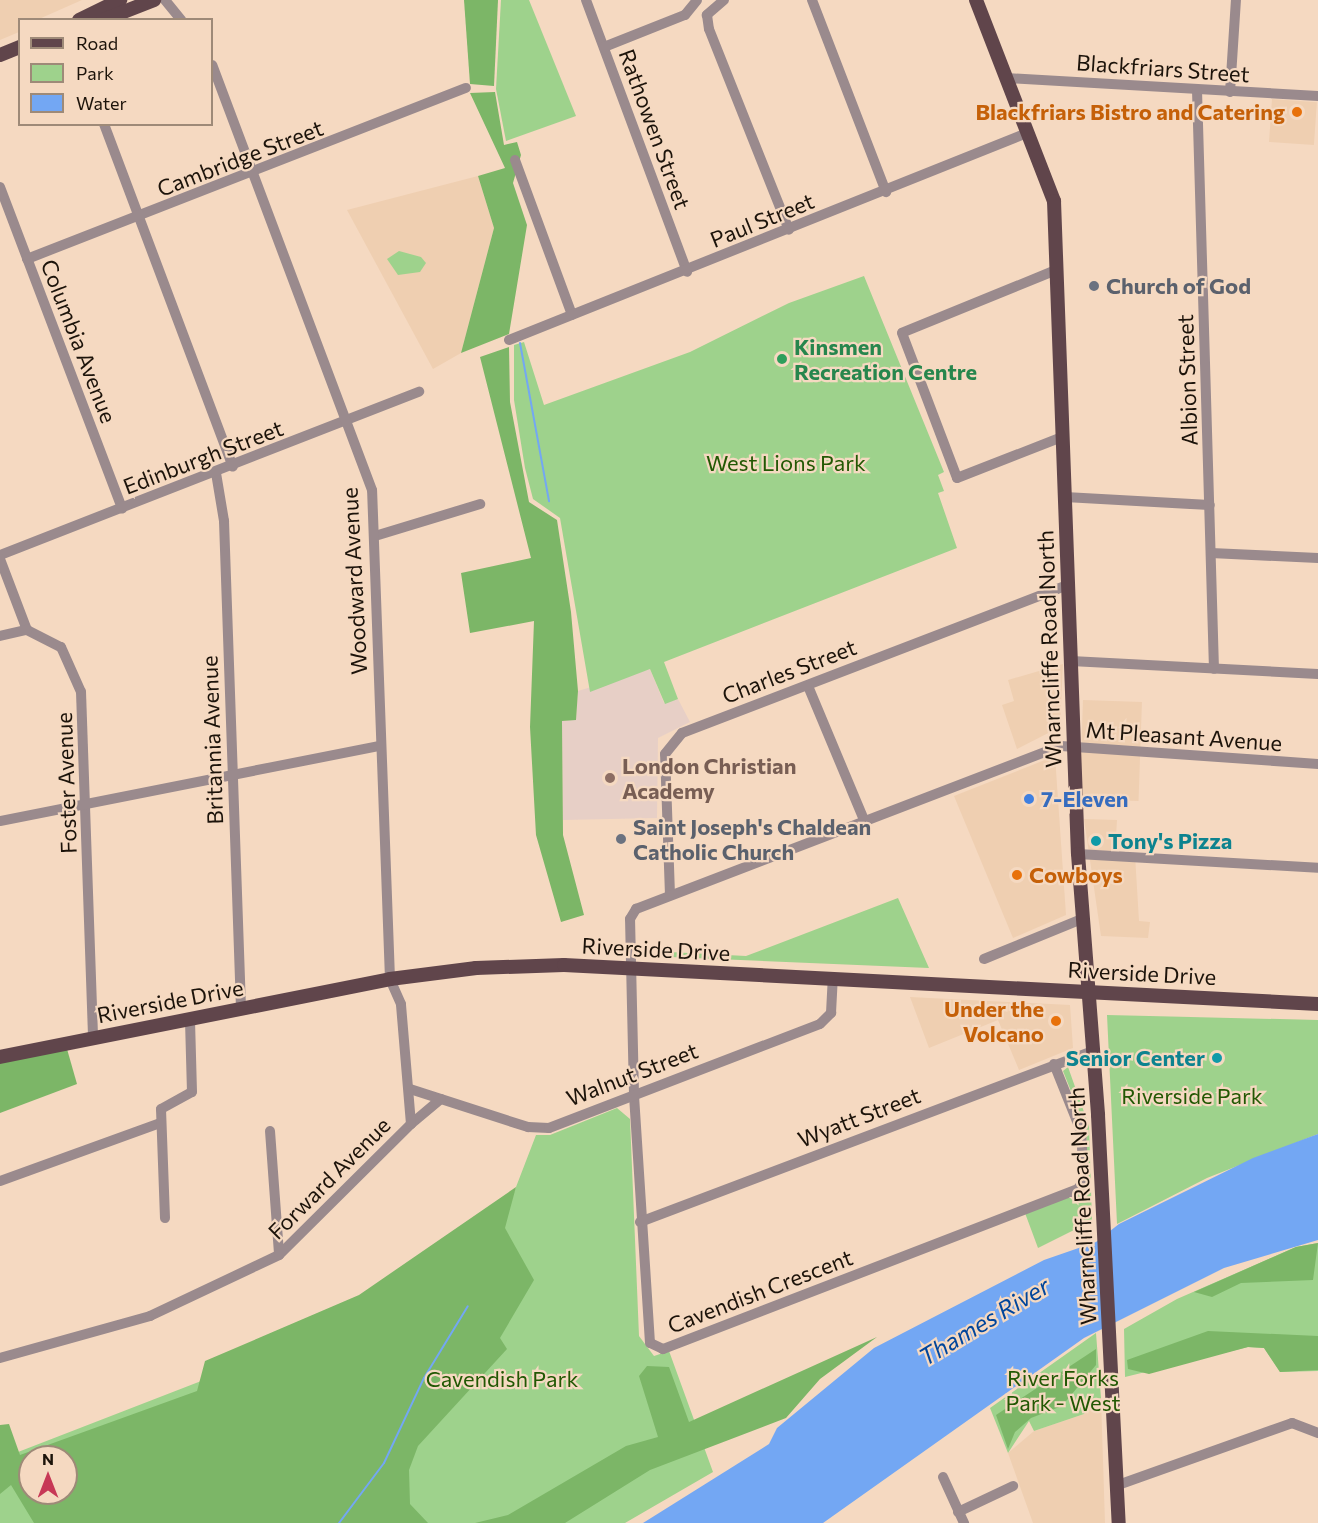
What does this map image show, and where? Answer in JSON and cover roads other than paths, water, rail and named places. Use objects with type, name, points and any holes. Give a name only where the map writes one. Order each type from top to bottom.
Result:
[{"type":"main road","points":[[83,18],[120,0]]},
{"type":"main road","points":[[108,18],[154,0]]},
{"type":"main road","name":"Wharncliffe Road North","points":[[976,0],[1054,201],[1078,854],[1094,1050],[1119,1523]]},
{"type":"main road","points":[[0,55],[18,48]]},
{"type":"main road","name":"Riverside Drive","points":[[0,1057],[390,979],[476,968],[630,969],[1318,1004]]},
{"type":"street","points":[[165,0],[179,18]]},
{"type":"street","name":"Rathowen Street","points":[[586,0],[687,272]]},
{"type":"street","points":[[724,0],[707,15],[789,230]]},
{"type":"street","points":[[812,0],[886,192]]},
{"type":"street","points":[[1230,92],[1236,0]]},
{"type":"street","points":[[604,47],[696,3]]},
{"type":"street","name":"Woodward Avenue","points":[[213,68],[372,490],[390,979]]},
{"type":"street","name":"Blackfriars Street","points":[[1006,78],[1318,96]]},
{"type":"street","name":"Cambridge Street","points":[[27,259],[254,174],[466,88]]},
{"type":"street","name":"Albion Street","points":[[1197,90],[1214,669]]},
{"type":"street","points":[[105,126],[141,217],[232,467]]},
{"type":"street","name":"Paul Street","points":[[509,340],[687,272],[1027,133]]},
{"type":"street","points":[[515,160],[572,315]]},
{"type":"street","name":"Columbia Avenue","points":[[0,187],[122,509]]},
{"type":"street","points":[[1056,270],[902,333],[957,478],[1062,437]]},
{"type":"street","name":"Edinburgh Street","points":[[0,557],[348,422],[419,392]]},
{"type":"street","name":"Britannia Avenue","points":[[216,473],[224,509],[241,1008]]},
{"type":"street","points":[[1065,497],[1210,505]]},
{"type":"street","points":[[375,536],[480,504]]},
{"type":"street","points":[[1211,553],[1318,558]]},
{"type":"street","points":[[0,557],[27,630],[0,636]]},
{"type":"street","name":"Charles Street","points":[[670,895],[669,744],[682,733],[1068,585]]},
{"type":"street","name":"Foster Avenue","points":[[27,630],[61,646],[74,666],[81,692],[87,803],[93,1038]]},
{"type":"street","points":[[1071,661],[1318,674]]},
{"type":"street","points":[[808,686],[864,820]]},
{"type":"street","points":[[0,821],[232,773],[380,746]]},
{"type":"street","name":"Mt Pleasant Avenue","points":[[630,969],[630,919],[636,909],[1029,756],[1073,747],[1318,764]]},
{"type":"street","points":[[1078,854],[1318,868]]},
{"type":"street","points":[[984,959],[1084,918]]},
{"type":"street","name":"Cavendish Crescent","points":[[630,969],[645,1326],[650,1343],[663,1349],[1078,1189],[1084,1180],[1081,1131],[1054,1064]]},
{"type":"street","name":"Forward Avenue","points":[[0,1358],[150,1316],[279,1255],[411,1124],[410,1089],[401,1004],[390,979]]},
{"type":"street","name":"Walnut Street","points":[[410,1089],[528,1127],[549,1128],[820,1024],[831,1013],[833,979]]},
{"type":"street","points":[[165,1218],[161,1109],[192,1092],[190,1019]]},
{"type":"street","name":"Wyatt Street","points":[[640,1222],[1094,1050]]},
{"type":"street","points":[[411,1124],[441,1100]]},
{"type":"street","points":[[0,1181],[160,1124]]},
{"type":"street","points":[[270,1131],[279,1255]]},
{"type":"street","points":[[1118,1485],[1292,1423],[1318,1433]]},
{"type":"street","points":[[943,1477],[964,1523]]},
{"type":"street","points":[[958,1512],[1013,1486]]},
{"type":"water","name":"Thames River","points":[[1318,1134],[1318,1240],[1224,1268],[1084,1338],[823,1523],[643,1523],[769,1444],[777,1428],[874,1348],[1044,1260],[1096,1242],[1119,1224],[1253,1158]]},
{"type":"waterway","points":[[520,343],[549,501]]},
{"type":"waterway","points":[[339,1523],[384,1463],[424,1378],[468,1306]]},
{"type":"place","name":"Blackfriars Bistro and Catering","points":[[1297,112]]},
{"type":"place","name":"Church of God","points":[[1094,286]]},
{"type":"place","name":"Kinsmen Recreation Centre","points":[[782,359]]},
{"type":"place","name":"London Christian Academy","points":[[610,778]]},
{"type":"place","name":"7-Eleven","points":[[1029,799]]},
{"type":"place","name":"Saint Joseph's Chaldean Catholic Church","points":[[621,839]]},
{"type":"place","name":"Tony's Pizza","points":[[1096,841]]},
{"type":"place","name":"Cowboys","points":[[1017,875]]},
{"type":"place","name":"Under the Volcano","points":[[1056,1021]]},
{"type":"place","name":"Senior Center","points":[[1217,1058]]},
{"type":"park label","name":"West Lions Park","points":[[786,463]]},
{"type":"park label","name":"Riverside Park","points":[[1192,1096]]},
{"type":"park label","name":"Cavendish Park","points":[[502,1379]]},
{"type":"park label","name":"River Forks Park - West","points":[[1063,1390]]}]
